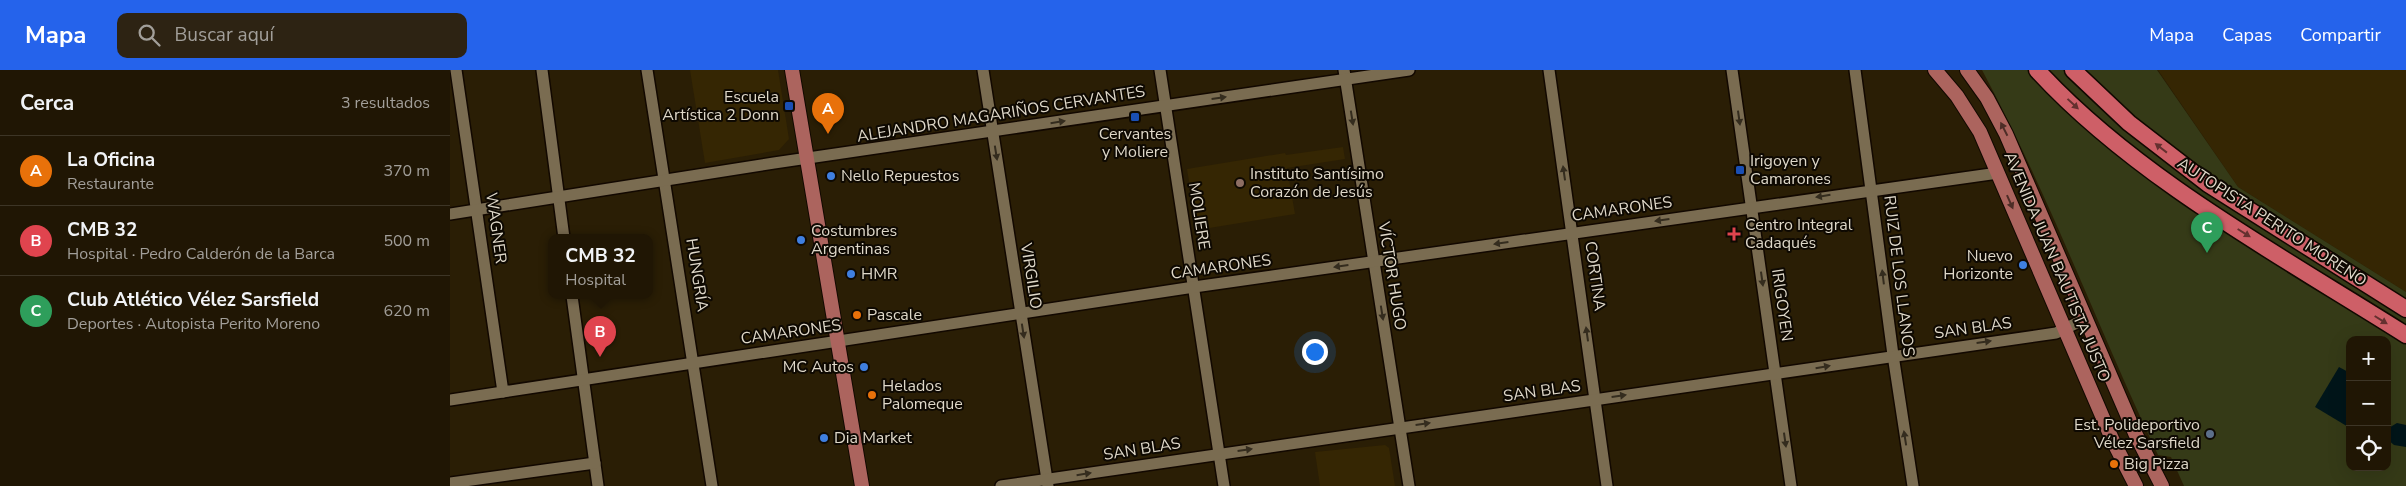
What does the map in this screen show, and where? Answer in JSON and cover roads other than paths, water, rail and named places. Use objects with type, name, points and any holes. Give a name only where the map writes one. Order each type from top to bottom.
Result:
[{"type":"highway","name":"AUTOPISTA PERITO MORENO","points":[[2037,70],[2116,143],[2195,202],[2406,335]]},
{"type":"highway","name":"AUTOPISTA PERITO MORENO","points":[[2074,70],[2129,123],[2208,184],[2406,309]]},
{"type":"main road","points":[[792,70],[862,486]]},
{"type":"main road","name":"AVENIDA JUAN BAUTISTA JUSTO","points":[[1935,70],[1966,109],[1980,132],[2112,439],[2136,486]]},
{"type":"main road","name":"AVENIDA JUAN BAUTISTA JUSTO","points":[[1967,70],[1987,98],[2006,134],[2159,485]]},
{"type":"street","name":"WAGNER","points":[[456,70],[503,392]]},
{"type":"street","points":[[542,70],[563,234]]},
{"type":"street","name":"HUNGRÍA","points":[[647,70],[666,181],[712,486]]},
{"type":"street","name":"VIRGILIO","points":[[983,70],[1047,483]]},
{"type":"street","name":"MOLIERE","points":[[1160,70],[1224,486]]},
{"type":"street","name":"ALEJANDRO MAGARIÑOS CERVANTES","points":[[450,214],[1166,105],[1345,75],[1409,70]]},
{"type":"street","name":"CORTINA","points":[[1549,70],[1607,486]]},
{"type":"street","name":"IRIGOYEN","points":[[1732,70],[1791,486]]},
{"type":"street","name":"RUIZ DE LOS LLANOS","points":[[1855,70],[1912,486]]},
{"type":"street","name":"VÍCTOR HUGO","points":[[1345,75],[1409,486]]},
{"type":"street","name":"CAMARONES","points":[[450,400],[1194,287],[1871,189],[1998,173]]},
{"type":"street","points":[[572,299],[598,486]]},
{"type":"street","name":"SAN BLAS","points":[[1001,486],[1047,483],[1219,453],[1775,375],[1893,355],[2056,333],[2086,319]]},
{"type":"street","points":[[450,483],[595,463]]},
{"type":"place","name":"Escuela Artística 2 Donn","points":[[789,106]]},
{"type":"place","name":"Cervantes y Moliere","points":[[1135,117]]},
{"type":"place","name":"La Oficina","points":[[828,134]]},
{"type":"place","name":"Irigoyen y Camarones","points":[[1740,170]]},
{"type":"place","name":"Nello Repuestos","points":[[831,176]]},
{"type":"place","name":"Instituto Santísimo Corazón de Jesús","points":[[1240,183]]},
{"type":"place","name":"Centro Integral Cadaqués","points":[[1734,234]]},
{"type":"place","name":"Costumbres Argentinas","points":[[801,240]]},
{"type":"place","name":"Club Atlético Vélez Sarsfield","points":[[2207,253]]},
{"type":"place","name":"Nuevo Horizonte","points":[[2023,265]]},
{"type":"place","name":"HMR","points":[[851,274]]},
{"type":"place","name":"Pascale","points":[[857,315]]},
{"type":"place","name":"CMB 32","points":[[600,357]]},
{"type":"place","name":"MC Autos","points":[[864,367]]},
{"type":"place","name":"Helados Palomeque","points":[[872,395]]},
{"type":"place","name":"Est. Polideportivo Vélez Sarsfield","points":[[2210,434]]},
{"type":"place","name":"Dia Market","points":[[824,438]]},
{"type":"place","name":"Big Pizza","points":[[2114,464]]}]
